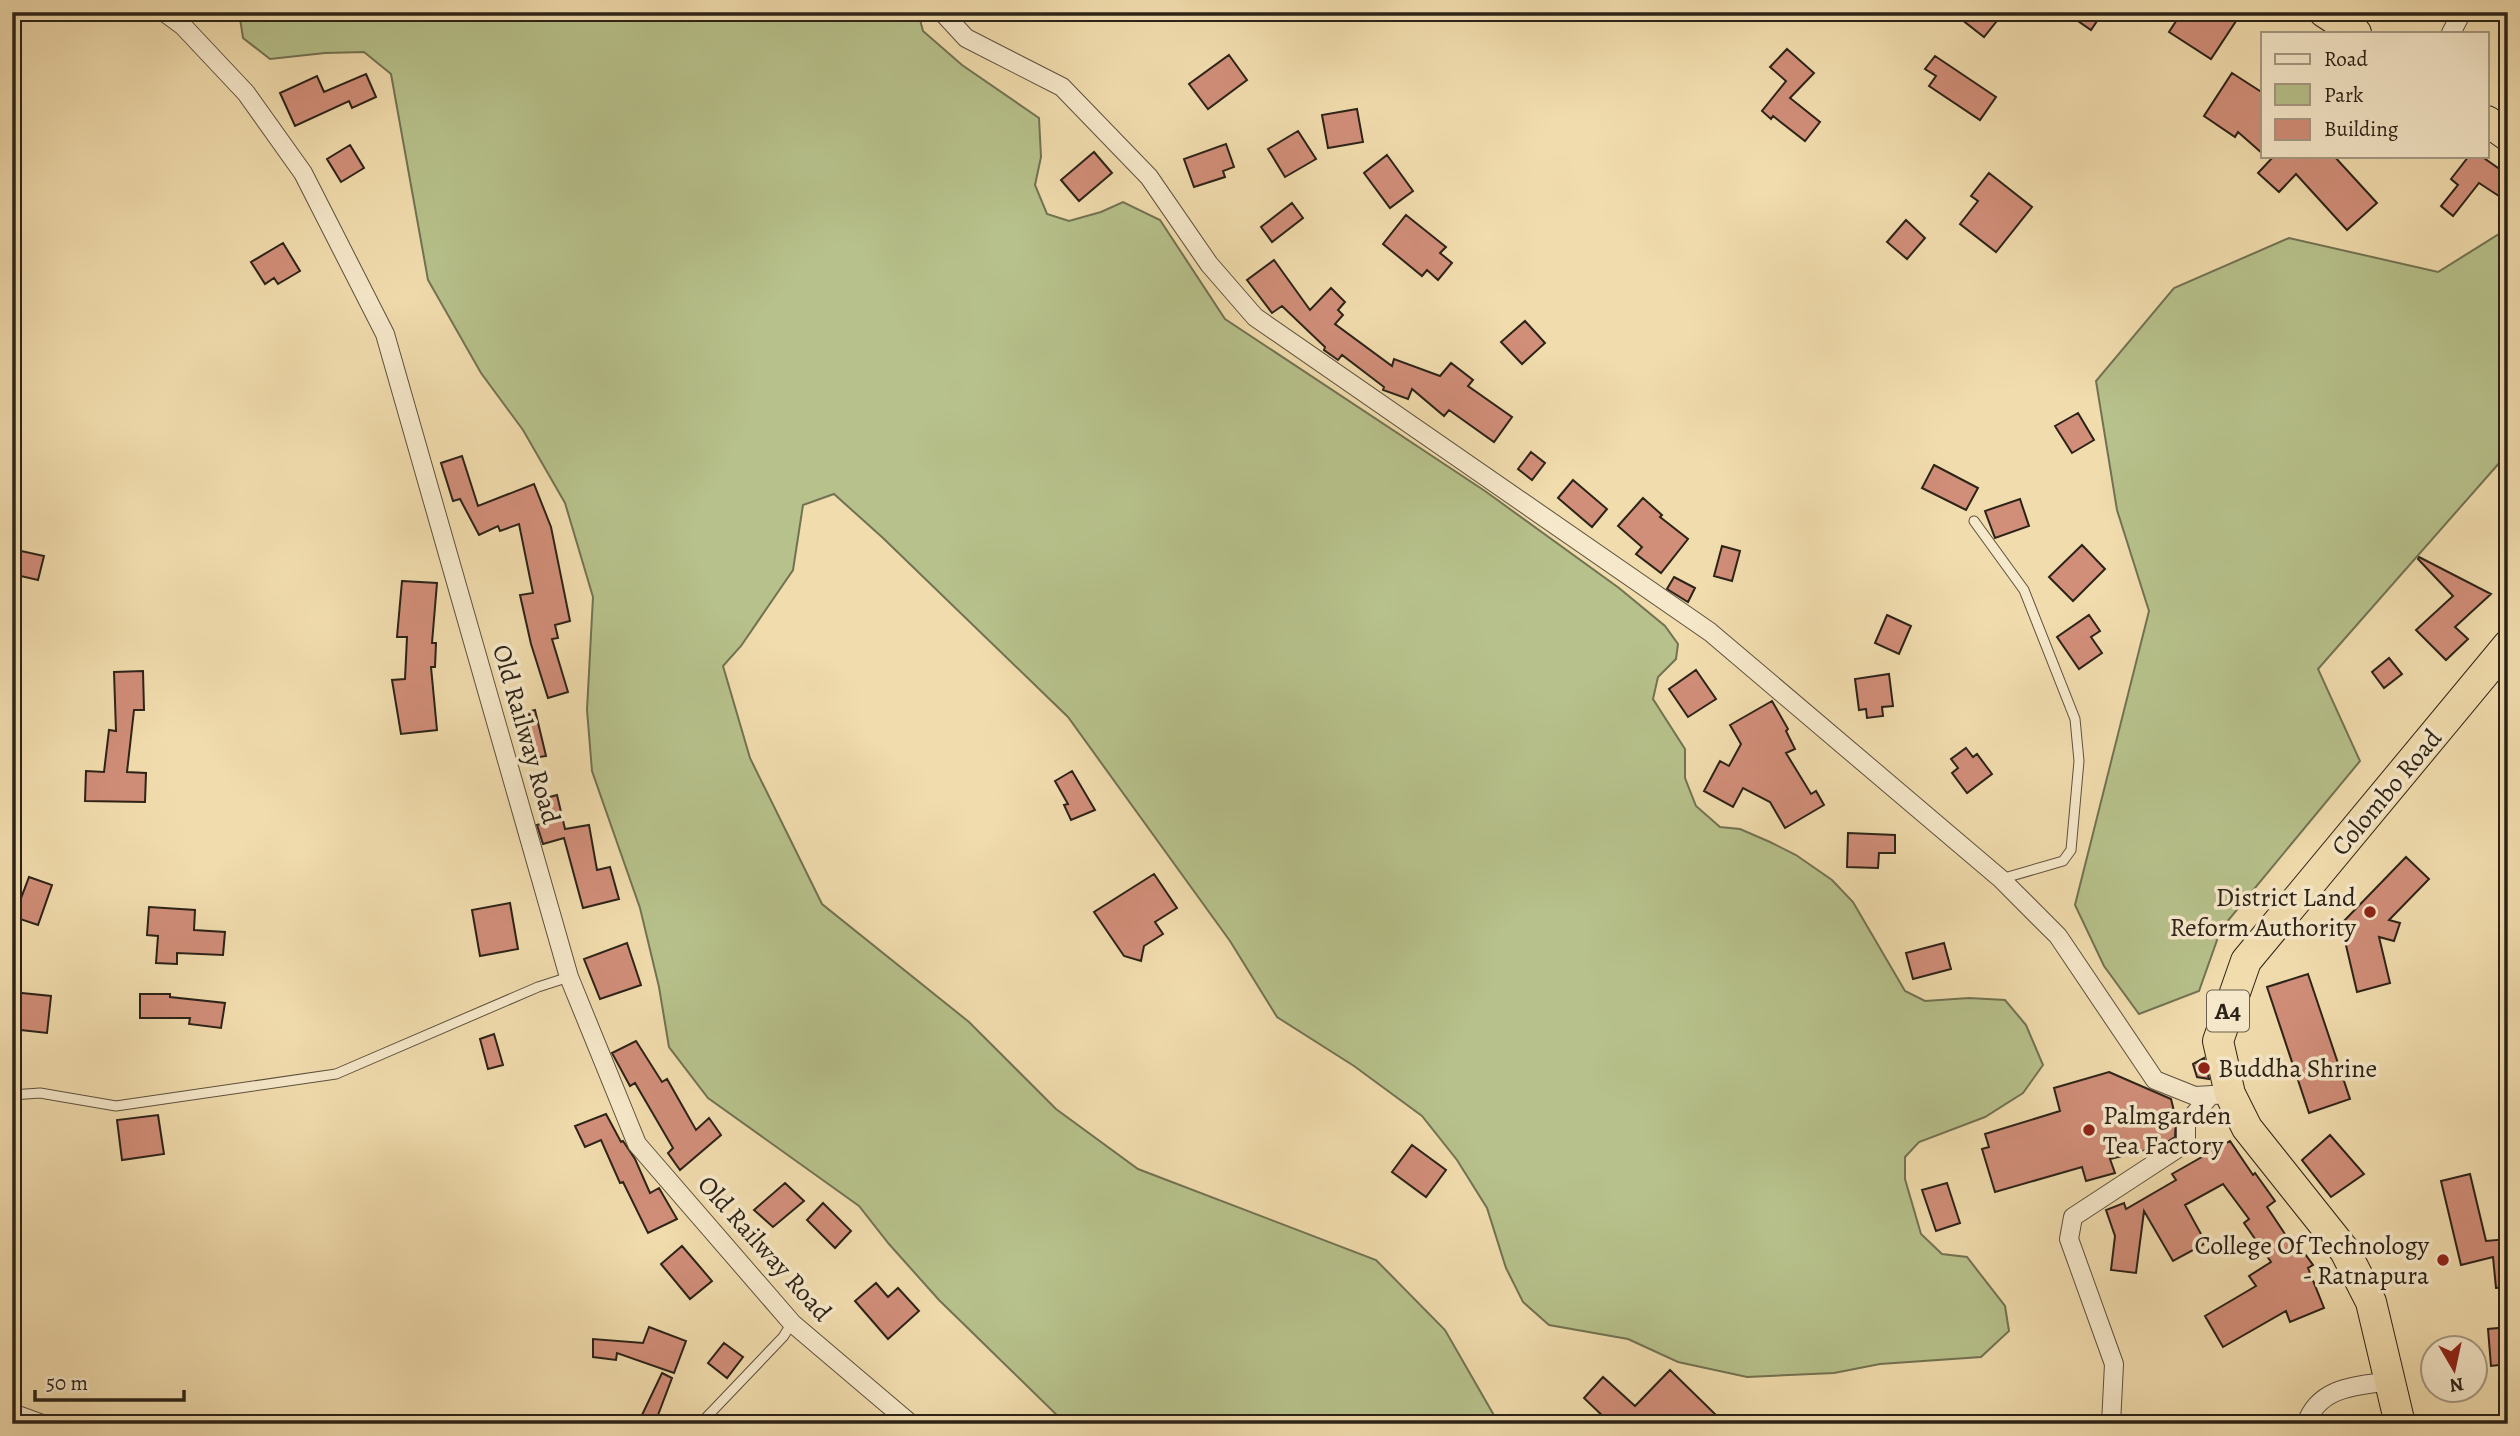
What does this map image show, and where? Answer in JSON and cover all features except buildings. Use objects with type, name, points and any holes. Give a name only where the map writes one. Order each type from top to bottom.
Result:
[{"type":"highway","points":[[2324,12],[2354,32]]},
{"type":"highway","points":[[2488,122],[2508,136]]},
{"type":"highway","name":"Colombo Road","points":[[2400,1424],[2371,1301],[2346,1251],[2220,1095],[2218,1041],[2246,961],[2508,645]]},
{"type":"street","name":"Old Railway Road","points":[[164,12],[183,26],[246,93],[303,173],[385,334],[569,977],[637,1144],[792,1323],[911,1424]]},
{"type":"street","points":[[942,12],[966,38],[1062,87],[1149,177],[1209,264],[1255,317],[1710,632],[2001,879],[2058,936],[2155,1080],[2195,1096],[2220,1095]]},
{"type":"street","points":[[2452,32],[2462,12]]},
{"type":"street","points":[[2111,1424],[2115,1364],[2069,1239],[2073,1217],[2186,1143],[2186,1124],[2220,1095]]},
{"type":"street","points":[[2306,1424],[2314,1407],[2339,1389],[2391,1381]]},
{"type":"street","points":[[12,1413],[42,1424]]},
{"type":"lane","points":[[1974,522],[2024,590],[2075,719],[2079,761],[2071,850],[2063,861],[2001,879]]},
{"type":"lane","points":[[12,1095],[40,1093],[116,1106],[336,1074],[538,987],[569,977]]},
{"type":"lane","points":[[700,1424],[783,1337],[792,1323]]},
{"type":"green space","points":[[239,12],[918,12],[923,31],[962,65],[1039,118],[1041,157],[1035,185],[1047,214],[1069,221],[1101,212],[1123,202],[1160,220],[1225,319],[1485,491],[1619,588],[1665,626],[1678,644],[1676,659],[1658,677],[1653,699],[1685,749],[1685,778],[1696,806],[1720,827],[1740,829],[1770,842],[1796,855],[1832,880],[1853,902],[1905,991],[1925,1001],[1969,998],[2005,1000],[2026,1025],[2043,1065],[2023,1093],[1985,1117],[1919,1142],[1905,1157],[1905,1179],[1921,1234],[1942,1254],[1967,1257],[2005,1306],[2009,1331],[1981,1357],[1880,1364],[1834,1373],[1747,1377],[1678,1362],[1628,1339],[1549,1325],[1523,1302],[1506,1268],[1487,1208],[1457,1160],[1422,1116],[1354,1066],[1277,1017],[1230,941],[1068,717],[834,494],[803,505],[793,570],[741,646],[723,666],[750,758],[822,904],[969,1022],[1056,1109],[1138,1169],[1376,1260],[1445,1330],[1499,1424],[1066,1424],[939,1300],[859,1206],[708,1098],[669,1047],[659,987],[640,908],[592,771],[587,710],[593,597],[565,503],[523,430],[481,373],[428,280],[391,74],[364,52],[270,59],[243,38]]},
{"type":"green space","points":[[2499,234],[2508,240],[2508,453],[2318,669],[2360,761],[2221,929],[2199,991],[2139,1014],[2104,966],[2075,905],[2149,611],[2117,510],[2096,381],[2174,288],[2289,238],[2438,272]]},
{"type":"place","name":"District Land Reform Authority","points":[[2370,912]]},
{"type":"place","name":"Buddha Shrine","points":[[2204,1068]]},
{"type":"place","name":"Palmgarden Tea Factory","points":[[2089,1130]]},
{"type":"place","name":"College Of Technology - Ratnapura","points":[[2443,1260]]}]
